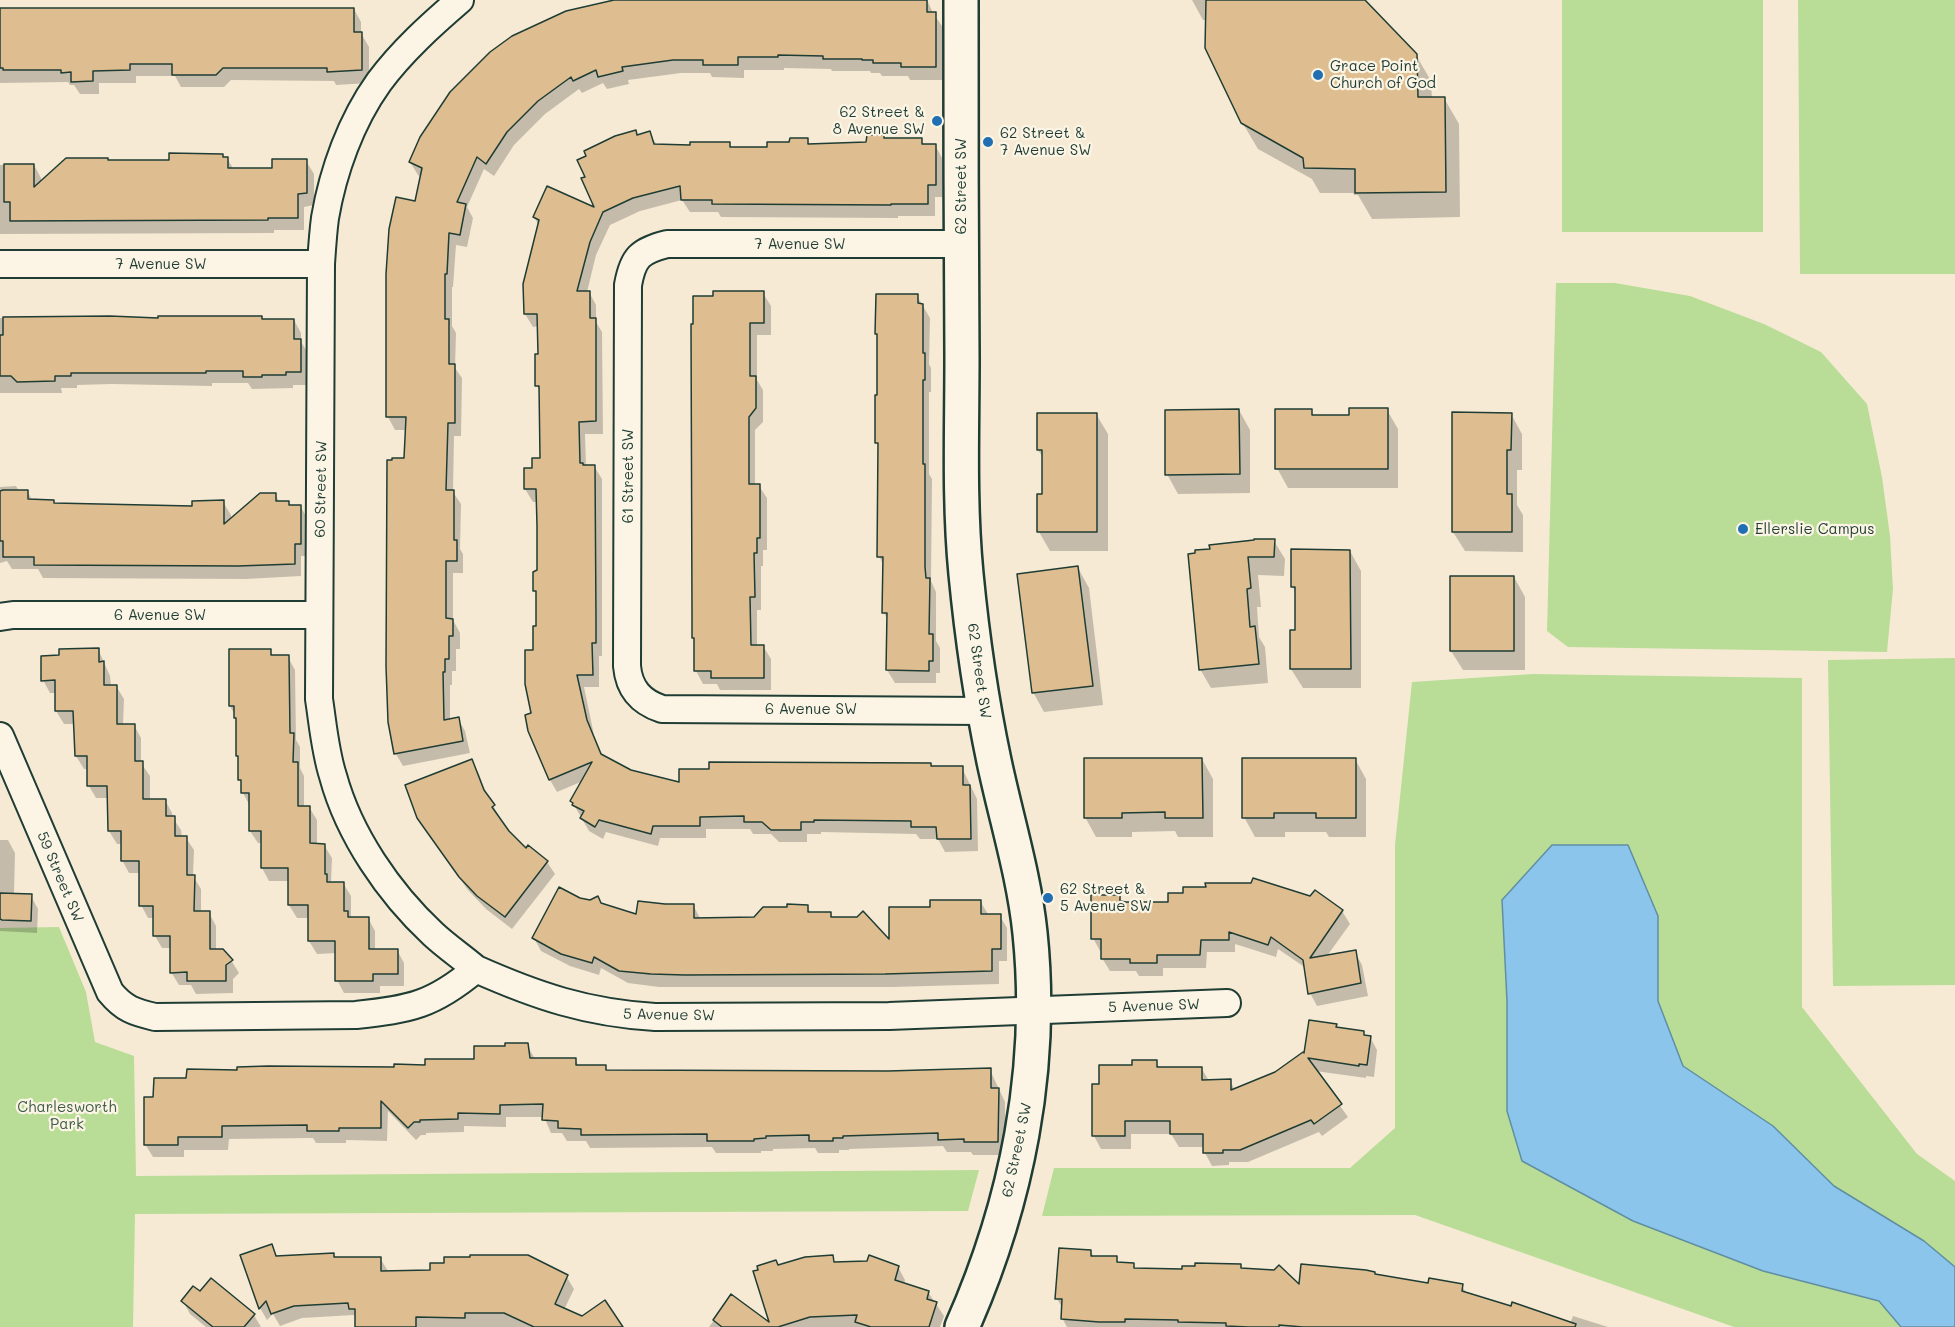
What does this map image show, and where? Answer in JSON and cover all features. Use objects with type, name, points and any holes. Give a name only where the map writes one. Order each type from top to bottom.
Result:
[{"type":"street","name":"60 Street SW","points":[[460,0],[429,27],[378,83],[359,115],[345,146],[325,219],[321,264],[322,440],[319,699],[333,777],[346,813],[369,856],[402,901],[433,934],[476,969]]},
{"type":"street","name":"62 Street SW","points":[[961,0],[962,476],[965,562],[984,711],[1030,931],[1034,1011],[1032,1063],[1018,1159],[985,1270],[962,1327]]},
{"type":"street","name":"7 Avenue SW","points":[[641,254],[667,243],[961,244]]},
{"type":"street","name":"61 Street SW","points":[[640,698],[628,679],[627,643],[628,285],[630,270],[636,258],[641,254]]},
{"type":"street","name":"7 Avenue SW","points":[[0,264],[321,264]]},
{"type":"street","name":"6 Avenue SW","points":[[0,617],[13,615],[319,615]]},
{"type":"street","name":"6 Avenue SW","points":[[640,698],[662,709],[984,711]]},
{"type":"street","name":"59 Street SW","points":[[0,736],[110,992],[118,1002],[131,1011],[155,1017],[356,1015],[386,1012],[415,1007],[434,999],[476,969]]},
{"type":"street","name":"5 Avenue SW","points":[[476,969],[512,985],[593,1011],[655,1017],[877,1016],[1227,1004]]},
{"type":"green space","points":[[1562,0],[1763,0],[1763,232],[1562,232]]},
{"type":"green space","points":[[1798,0],[1955,0],[1955,274],[1800,274]]},
{"type":"green space","points":[[1556,283],[1615,283],[1690,296],[1764,324],[1821,352],[1867,404],[1882,477],[1890,536],[1893,589],[1887,652],[1568,647],[1547,631]]},
{"type":"green space","points":[[1955,658],[1955,985],[1833,986],[1828,660]]},
{"type":"green space","points":[[1533,674],[1802,678],[1802,1007],[1917,1154],[1955,1181],[1955,1327],[1734,1327],[1415,1215],[1042,1216],[1054,1168],[1350,1168],[1395,1128],[1395,845],[1412,682]]},
{"type":"green space","name":"Charlesworth Park","points":[[59,927],[86,992],[95,1042],[134,1056],[136,1176],[979,1170],[968,1211],[135,1214],[133,1327],[0,1327],[0,928]]},
{"type":"water","points":[[1552,845],[1628,845],[1658,916],[1658,1001],[1683,1066],[1773,1126],[1834,1186],[1924,1241],[1955,1267],[1955,1327],[1901,1327],[1879,1301],[1763,1271],[1633,1221],[1522,1161],[1507,1111],[1507,1001],[1502,900]]},
{"type":"building","points":[[614,0],[927,0],[927,12],[936,12],[936,67],[901,67],[901,63],[873,63],[873,60],[778,55],[778,57],[738,57],[738,65],[703,65],[703,60],[673,60],[622,67],[623,71],[598,77],[596,70],[573,81],[571,77],[538,101],[507,132],[486,164],[477,157],[457,202],[466,204],[460,235],[449,233],[447,274],[445,274],[445,319],[449,319],[449,364],[455,364],[455,423],[448,423],[446,490],[454,490],[454,540],[457,540],[457,561],[446,561],[446,618],[453,619],[453,636],[449,636],[449,659],[445,659],[445,672],[443,672],[444,720],[459,717],[463,741],[394,754],[388,722],[386,666],[387,460],[404,458],[406,417],[386,417],[386,274],[389,229],[396,197],[415,201],[422,168],[409,162],[420,137],[450,92],[490,52],[512,36],[566,11]]},
{"type":"building","name":"Grace Point Church of God","points":[[1206,0],[1365,0],[1417,54],[1418,97],[1445,97],[1446,192],[1355,193],[1355,169],[1304,168],[1303,158],[1241,123],[1205,48]]},
{"type":"building","points":[[0,8],[354,8],[354,32],[362,32],[362,70],[327,72],[327,68],[223,68],[216,75],[172,75],[172,64],[130,64],[130,70],[93,71],[93,81],[71,82],[71,72],[61,73],[61,70],[3,70],[0,68]]},
{"type":"building","points":[[636,130],[637,135],[650,131],[654,144],[690,145],[690,142],[730,142],[730,147],[767,147],[767,142],[789,142],[790,138],[808,138],[808,144],[866,142],[867,135],[884,135],[884,138],[922,138],[922,144],[936,144],[936,185],[928,185],[928,204],[891,205],[712,204],[712,200],[681,200],[680,186],[633,198],[603,212],[590,242],[577,291],[590,291],[590,318],[596,318],[596,421],[579,422],[580,463],[595,465],[596,643],[592,643],[593,675],[577,675],[587,720],[601,754],[631,770],[679,782],[679,769],[709,769],[709,762],[931,763],[931,766],[963,766],[963,785],[970,785],[971,839],[937,839],[936,827],[911,827],[911,821],[814,820],[814,822],[801,822],[801,830],[771,830],[762,822],[744,822],[744,816],[700,817],[700,826],[653,826],[651,834],[599,820],[595,827],[580,818],[584,811],[572,805],[570,801],[592,762],[549,780],[528,731],[525,715],[531,713],[525,684],[525,650],[533,650],[533,626],[536,626],[536,591],[533,591],[533,572],[537,570],[537,526],[536,489],[524,489],[524,468],[532,468],[532,458],[540,458],[539,386],[535,386],[535,354],[538,354],[537,314],[524,314],[523,284],[539,220],[533,217],[547,186],[594,207],[581,178],[585,177],[577,160],[586,156],[584,151],[615,136]]},
{"type":"building","points":[[169,153],[223,154],[223,157],[228,157],[228,168],[272,168],[272,159],[307,159],[307,193],[298,194],[298,218],[10,221],[10,202],[4,202],[4,164],[34,164],[34,187],[66,158],[169,160]]},
{"type":"building","points":[[713,291],[764,291],[764,323],[750,323],[750,376],[756,376],[756,408],[749,417],[749,484],[760,484],[760,538],[757,538],[757,553],[754,553],[755,597],[750,597],[751,645],[764,645],[764,678],[711,678],[711,671],[694,671],[691,324],[693,324],[693,296],[713,296]]},
{"type":"building","points":[[876,294],[918,294],[918,303],[923,304],[925,567],[926,578],[930,578],[929,634],[933,634],[933,661],[929,661],[929,671],[886,670],[887,613],[882,613],[883,557],[877,557]]},
{"type":"building","points":[[158,316],[262,316],[262,319],[294,319],[294,339],[301,339],[301,372],[286,372],[286,375],[262,375],[262,377],[243,377],[243,371],[71,373],[71,376],[55,376],[55,381],[17,382],[11,376],[0,376],[0,335],[3,335],[3,317],[158,318]]},
{"type":"building","points":[[1349,408],[1388,408],[1388,469],[1275,469],[1275,409],[1312,409],[1312,415],[1349,415]]},
{"type":"building","points":[[1239,409],[1240,474],[1165,475],[1165,410]]},
{"type":"building","points":[[1452,412],[1512,413],[1511,450],[1507,450],[1507,494],[1512,494],[1512,532],[1452,532]]},
{"type":"building","points":[[1037,413],[1097,413],[1097,532],[1037,532],[1037,494],[1042,494],[1042,450],[1037,450]]},
{"type":"building","points":[[28,490],[28,499],[54,500],[54,503],[192,506],[192,501],[224,500],[224,524],[260,493],[276,493],[276,501],[289,501],[289,505],[301,505],[301,544],[295,544],[295,564],[34,565],[34,557],[3,557],[3,541],[0,541],[0,491]]},
{"type":"building","points":[[1254,539],[1275,539],[1274,557],[1248,557],[1251,588],[1247,589],[1250,627],[1255,626],[1259,664],[1199,670],[1188,554],[1195,553],[1195,550],[1210,549],[1209,545]]},
{"type":"building","points":[[1291,549],[1350,550],[1351,669],[1290,669],[1290,630],[1295,630],[1295,587],[1291,587]]},
{"type":"building","points":[[1078,566],[1093,686],[1032,693],[1017,574]]},
{"type":"building","points":[[1450,576],[1514,576],[1514,651],[1450,651]]},
{"type":"building","points":[[99,648],[99,662],[104,661],[104,685],[117,685],[117,724],[135,724],[135,761],[143,761],[143,799],[166,799],[166,816],[175,816],[175,836],[187,836],[187,875],[195,875],[194,911],[210,911],[210,949],[223,949],[233,960],[226,965],[226,981],[187,981],[187,972],[170,973],[170,936],[153,936],[153,906],[139,906],[139,861],[121,861],[121,831],[108,831],[107,786],[87,786],[87,756],[75,756],[73,711],[55,711],[55,680],[41,681],[41,656],[59,655],[59,649]]},
{"type":"building","points":[[229,649],[271,649],[271,655],[289,655],[290,733],[294,733],[293,762],[298,762],[298,806],[310,806],[310,843],[325,844],[327,882],[344,882],[344,911],[348,911],[348,917],[369,917],[369,949],[398,949],[398,974],[373,974],[373,981],[335,981],[335,941],[308,941],[308,905],[288,905],[288,868],[261,868],[261,831],[249,831],[249,793],[241,793],[241,780],[238,780],[236,718],[234,718],[234,706],[229,706]]},
{"type":"building","points":[[1084,758],[1202,758],[1203,818],[1165,818],[1165,812],[1122,813],[1122,818],[1084,818]]},
{"type":"building","points":[[1242,758],[1356,758],[1356,818],[1316,818],[1316,813],[1274,813],[1274,818],[1242,818]]},
{"type":"building","points":[[472,759],[484,790],[495,805],[492,807],[509,831],[526,848],[528,845],[548,861],[505,917],[477,896],[459,877],[417,818],[405,785]]},
{"type":"building","points":[[1253,878],[1310,896],[1315,890],[1343,910],[1310,958],[1356,950],[1361,983],[1308,994],[1303,960],[1271,937],[1268,945],[1229,932],[1229,940],[1201,940],[1200,955],[1157,955],[1157,963],[1130,963],[1130,959],[1101,959],[1101,939],[1091,939],[1091,895],[1120,895],[1120,901],[1126,902],[1168,902],[1168,893],[1183,893],[1183,887],[1206,887],[1205,883],[1251,883]]},
{"type":"building","points":[[559,887],[580,898],[590,900],[598,896],[601,903],[636,914],[638,901],[694,904],[694,918],[754,917],[763,907],[787,907],[787,904],[808,905],[808,912],[831,912],[831,917],[857,917],[863,911],[889,939],[889,907],[930,907],[930,900],[981,900],[981,914],[1001,914],[1001,949],[992,949],[992,971],[685,975],[619,971],[594,957],[592,963],[561,954],[532,938]]},
{"type":"building","points":[[0,893],[32,894],[31,921],[0,919]]},
{"type":"building","points":[[1309,1020],[1337,1024],[1336,1027],[1364,1031],[1364,1035],[1371,1036],[1367,1065],[1359,1064],[1359,1066],[1308,1058],[1342,1104],[1314,1124],[1311,1120],[1240,1150],[1223,1150],[1223,1153],[1203,1153],[1203,1134],[1170,1134],[1170,1121],[1125,1121],[1125,1136],[1092,1136],[1092,1084],[1099,1084],[1099,1065],[1132,1065],[1132,1060],[1157,1060],[1157,1067],[1202,1067],[1202,1080],[1231,1079],[1231,1090],[1275,1072],[1304,1053]]},
{"type":"building","points":[[505,1043],[528,1043],[530,1058],[576,1058],[576,1065],[606,1065],[606,1070],[888,1071],[991,1068],[991,1088],[999,1088],[998,1142],[964,1142],[964,1139],[938,1140],[938,1133],[843,1136],[843,1138],[833,1138],[833,1141],[809,1141],[809,1135],[766,1136],[766,1138],[754,1139],[754,1141],[707,1141],[707,1134],[581,1135],[581,1129],[558,1128],[558,1121],[542,1120],[543,1104],[500,1105],[500,1114],[458,1113],[458,1119],[420,1120],[408,1128],[381,1101],[381,1128],[307,1131],[307,1125],[222,1126],[222,1137],[178,1137],[178,1145],[144,1145],[144,1097],[153,1097],[154,1078],[186,1078],[187,1069],[237,1070],[237,1067],[268,1066],[394,1067],[394,1064],[425,1065],[425,1059],[474,1059],[474,1046],[505,1046]]},
{"type":"building","points":[[272,1244],[276,1256],[334,1253],[334,1257],[381,1257],[381,1271],[430,1270],[430,1263],[444,1263],[444,1257],[528,1255],[568,1275],[555,1304],[582,1316],[605,1300],[623,1327],[534,1327],[504,1313],[465,1313],[465,1318],[416,1317],[416,1327],[355,1327],[355,1309],[349,1309],[348,1303],[294,1306],[271,1314],[266,1301],[259,1309],[240,1255]]},
{"type":"building","points":[[1059,1248],[1091,1250],[1091,1256],[1117,1256],[1117,1262],[1134,1263],[1134,1268],[1182,1269],[1182,1266],[1195,1266],[1195,1263],[1241,1264],[1241,1268],[1274,1270],[1279,1265],[1299,1284],[1301,1264],[1366,1270],[1375,1272],[1375,1274],[1428,1283],[1429,1278],[1463,1284],[1462,1291],[1511,1306],[1512,1302],[1576,1324],[1575,1327],[1303,1327],[1279,1325],[1279,1327],[1249,1327],[1226,1326],[1226,1323],[1178,1322],[1178,1320],[1125,1319],[1125,1322],[1099,1322],[1061,1319],[1062,1299],[1055,1299]]},
{"type":"building","points":[[833,1255],[834,1262],[867,1261],[869,1255],[899,1266],[895,1280],[929,1291],[927,1299],[937,1302],[929,1327],[871,1327],[855,1322],[857,1315],[810,1317],[778,1327],[722,1327],[713,1320],[731,1294],[769,1322],[753,1271],[758,1270],[757,1266],[776,1260],[778,1265],[805,1257]]},
{"type":"building","points":[[211,1278],[255,1314],[244,1327],[213,1327],[181,1301],[193,1286],[200,1291]]},
{"type":"place","name":"Grace Point Church of God","points":[[1318,75]]},
{"type":"place","name":"62 Street & 8 Avenue SW","points":[[937,121]]},
{"type":"place","name":"62 Street & 7 Avenue SW","points":[[988,142]]},
{"type":"place","name":"Ellerslie Campus","points":[[1743,529]]},
{"type":"place","name":"62 Street & 5 Avenue SW","points":[[1048,898]]}]
